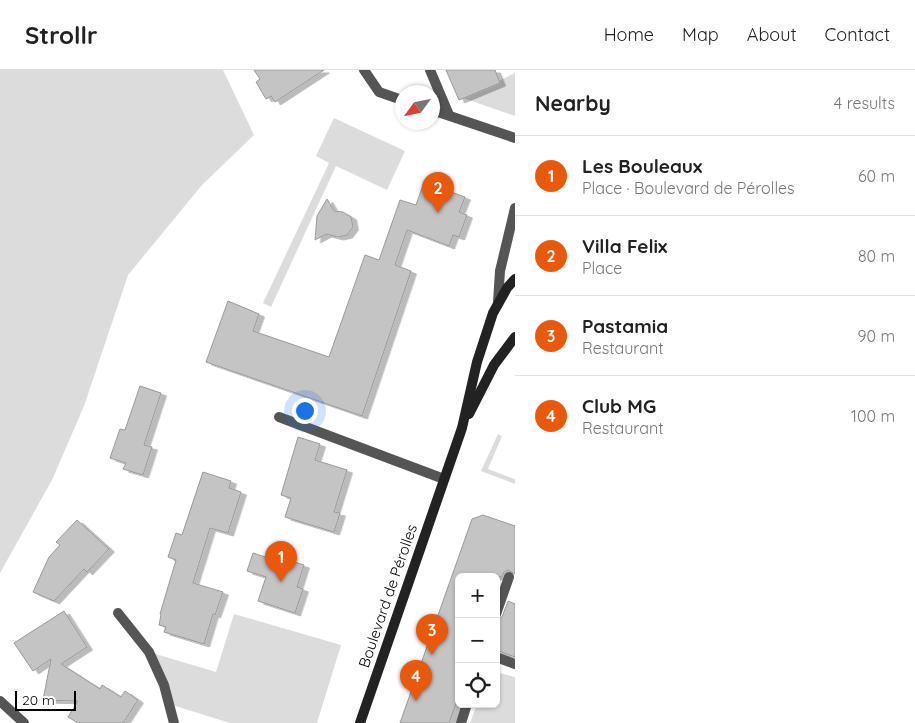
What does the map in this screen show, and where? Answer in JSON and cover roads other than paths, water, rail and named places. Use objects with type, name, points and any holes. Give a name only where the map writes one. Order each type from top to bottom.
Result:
[{"type":"main road","name":"Boulevard de Pérolles","points":[[360,723],[462,428],[477,362],[498,302],[515,279]]},
{"type":"main road","name":"Boulevard de Pérolles","points":[[462,428],[494,365],[515,337]]},
{"type":"street","points":[[364,70],[378,92],[395,98]]},
{"type":"street","points":[[430,70],[449,115]]},
{"type":"street","points":[[440,112],[515,138]]},
{"type":"street","name":"Boulevard de Pérolles","points":[[498,302],[500,271],[515,208]]},
{"type":"street","points":[[279,417],[444,479]]},
{"type":"street","points":[[500,603],[509,577]]},
{"type":"street","points":[[118,613],[149,652],[164,685],[174,723]]},
{"type":"street","points":[[500,658],[515,664]]},
{"type":"street","points":[[0,701],[24,723]]},
{"type":"street","points":[[461,723],[465,708]]},
{"type":"place","name":"Villa Felix","points":[[438,213]]},
{"type":"place","name":"Les Bouleaux","points":[[281,582]]},
{"type":"place","name":"Pastamia","points":[[432,655]]},
{"type":"place","name":"Club MG","points":[[416,701]]}]
